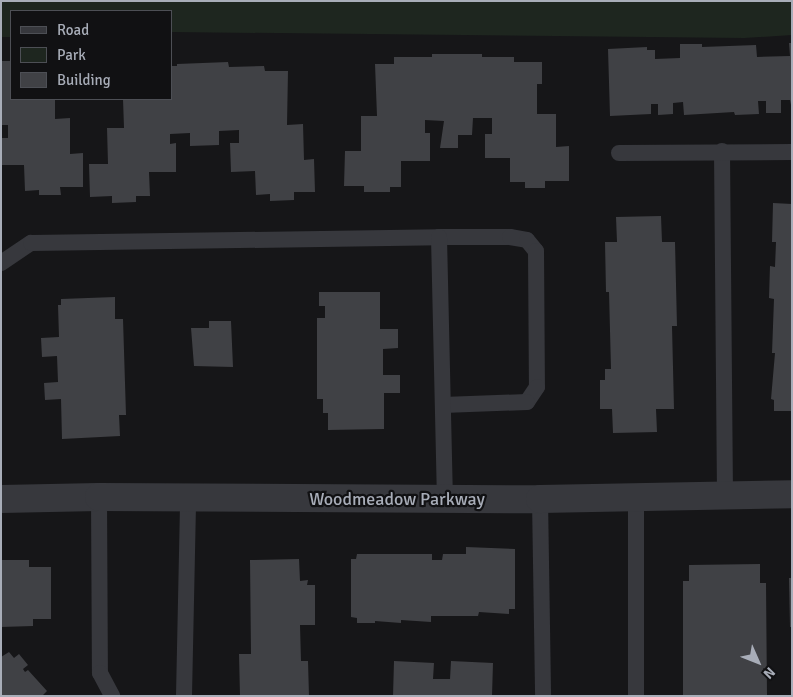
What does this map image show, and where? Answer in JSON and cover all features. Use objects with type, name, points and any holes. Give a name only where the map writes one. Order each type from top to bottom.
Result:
[{"type":"street","name":"Woodmeadow Parkway","points":[[1,499],[100,497],[540,499],[792,494]]},
{"type":"lane","points":[[722,151],[725,495]]},
{"type":"lane","points":[[619,153],[792,152]]},
{"type":"lane","points":[[439,237],[445,499]]},
{"type":"lane","points":[[1,263],[31,243],[439,237],[510,237],[527,240],[536,251],[536,387],[527,402],[442,404]]},
{"type":"lane","points":[[100,497],[100,673],[112,696]]},
{"type":"lane","points":[[636,497],[636,696]]},
{"type":"lane","points":[[184,696],[188,498]]},
{"type":"lane","points":[[540,499],[543,696]]},
{"type":"green space","points":[[1,1],[792,1],[792,35],[744,38],[172,32],[172,10],[10,10],[10,37],[1,37]]},
{"type":"building","points":[[789,43],[792,43],[792,110],[790,100],[781,100],[781,113],[766,113],[766,101],[758,101],[759,114],[735,115],[734,112],[684,115],[683,102],[673,103],[673,114],[658,115],[658,104],[651,104],[651,114],[610,116],[608,49],[647,47],[647,50],[655,50],[655,59],[680,58],[680,44],[702,44],[702,47],[756,45],[757,57],[790,56]]},
{"type":"building","points":[[432,54],[482,54],[482,57],[514,57],[514,62],[542,62],[542,84],[537,84],[537,114],[556,114],[556,147],[569,146],[569,181],[545,181],[545,188],[525,188],[525,182],[510,182],[510,158],[485,158],[485,134],[492,134],[492,118],[473,118],[472,135],[458,135],[458,148],[440,148],[444,121],[425,120],[425,133],[430,133],[430,161],[401,161],[401,187],[390,187],[390,192],[364,192],[364,186],[344,186],[345,151],[361,151],[361,116],[377,116],[375,64],[394,64],[394,57],[432,57]]},
{"type":"building","points":[[1,61],[10,61],[10,100],[55,100],[55,119],[70,118],[70,154],[83,153],[83,187],[60,187],[61,195],[39,195],[39,190],[25,191],[24,165],[1,165],[1,138],[8,138],[8,125],[1,125]]},
{"type":"building","points":[[228,62],[229,67],[264,66],[265,71],[288,71],[287,125],[303,124],[304,160],[314,159],[315,192],[294,192],[294,200],[270,201],[270,194],[256,195],[255,171],[231,172],[230,143],[239,143],[239,130],[219,131],[219,145],[190,146],[190,133],[170,134],[170,144],[176,143],[176,172],[149,172],[150,196],[136,196],[136,202],[112,203],[112,196],[90,197],[89,164],[108,164],[107,128],[124,128],[123,100],[172,100],[172,66],[177,66],[177,64]]},
{"type":"building","points":[[773,203],[792,204],[792,411],[774,411],[774,400],[771,399],[775,353],[772,353],[774,299],[769,298],[770,266],[775,267],[776,242],[772,242]]},
{"type":"building","points":[[661,216],[662,242],[675,242],[677,326],[672,326],[674,409],[656,409],[657,432],[613,433],[612,409],[600,409],[600,380],[605,380],[605,369],[611,369],[609,292],[606,292],[605,242],[617,242],[616,217]]},
{"type":"building","points":[[319,292],[380,292],[380,329],[398,329],[398,348],[383,349],[383,375],[400,375],[400,393],[384,393],[384,429],[328,430],[328,413],[323,413],[323,399],[317,399],[317,318],[325,318],[325,306],[319,306]]},
{"type":"building","points":[[115,297],[115,319],[123,319],[126,415],[119,415],[120,436],[62,439],[61,399],[45,400],[44,383],[58,382],[57,356],[42,357],[41,338],[59,337],[58,305],[61,305],[61,299]]},
{"type":"building","points":[[209,321],[231,321],[233,367],[194,366],[191,328],[209,328]]},
{"type":"building","points":[[466,547],[515,549],[515,609],[509,609],[509,614],[479,612],[478,616],[431,616],[431,622],[401,620],[401,623],[375,621],[375,623],[357,623],[357,618],[351,617],[351,559],[356,559],[357,554],[432,554],[432,560],[442,560],[443,554],[466,554]]},
{"type":"building","points":[[299,559],[300,581],[308,580],[307,585],[315,585],[315,625],[300,625],[301,661],[308,661],[309,696],[240,696],[239,654],[251,654],[250,560]]},
{"type":"building","points":[[1,560],[29,560],[29,567],[51,567],[51,619],[33,619],[33,626],[1,627]]},
{"type":"building","points":[[760,564],[760,583],[766,583],[767,696],[683,696],[683,581],[689,581],[689,565]]},
{"type":"building","points":[[789,578],[792,578],[792,627],[790,627]]},
{"type":"building","points":[[9,652],[14,658],[19,654],[28,665],[23,669],[25,672],[28,670],[47,691],[42,696],[1,696],[1,657]]},
{"type":"building","points":[[394,661],[434,663],[433,679],[450,679],[451,661],[493,663],[492,696],[393,696]]}]
